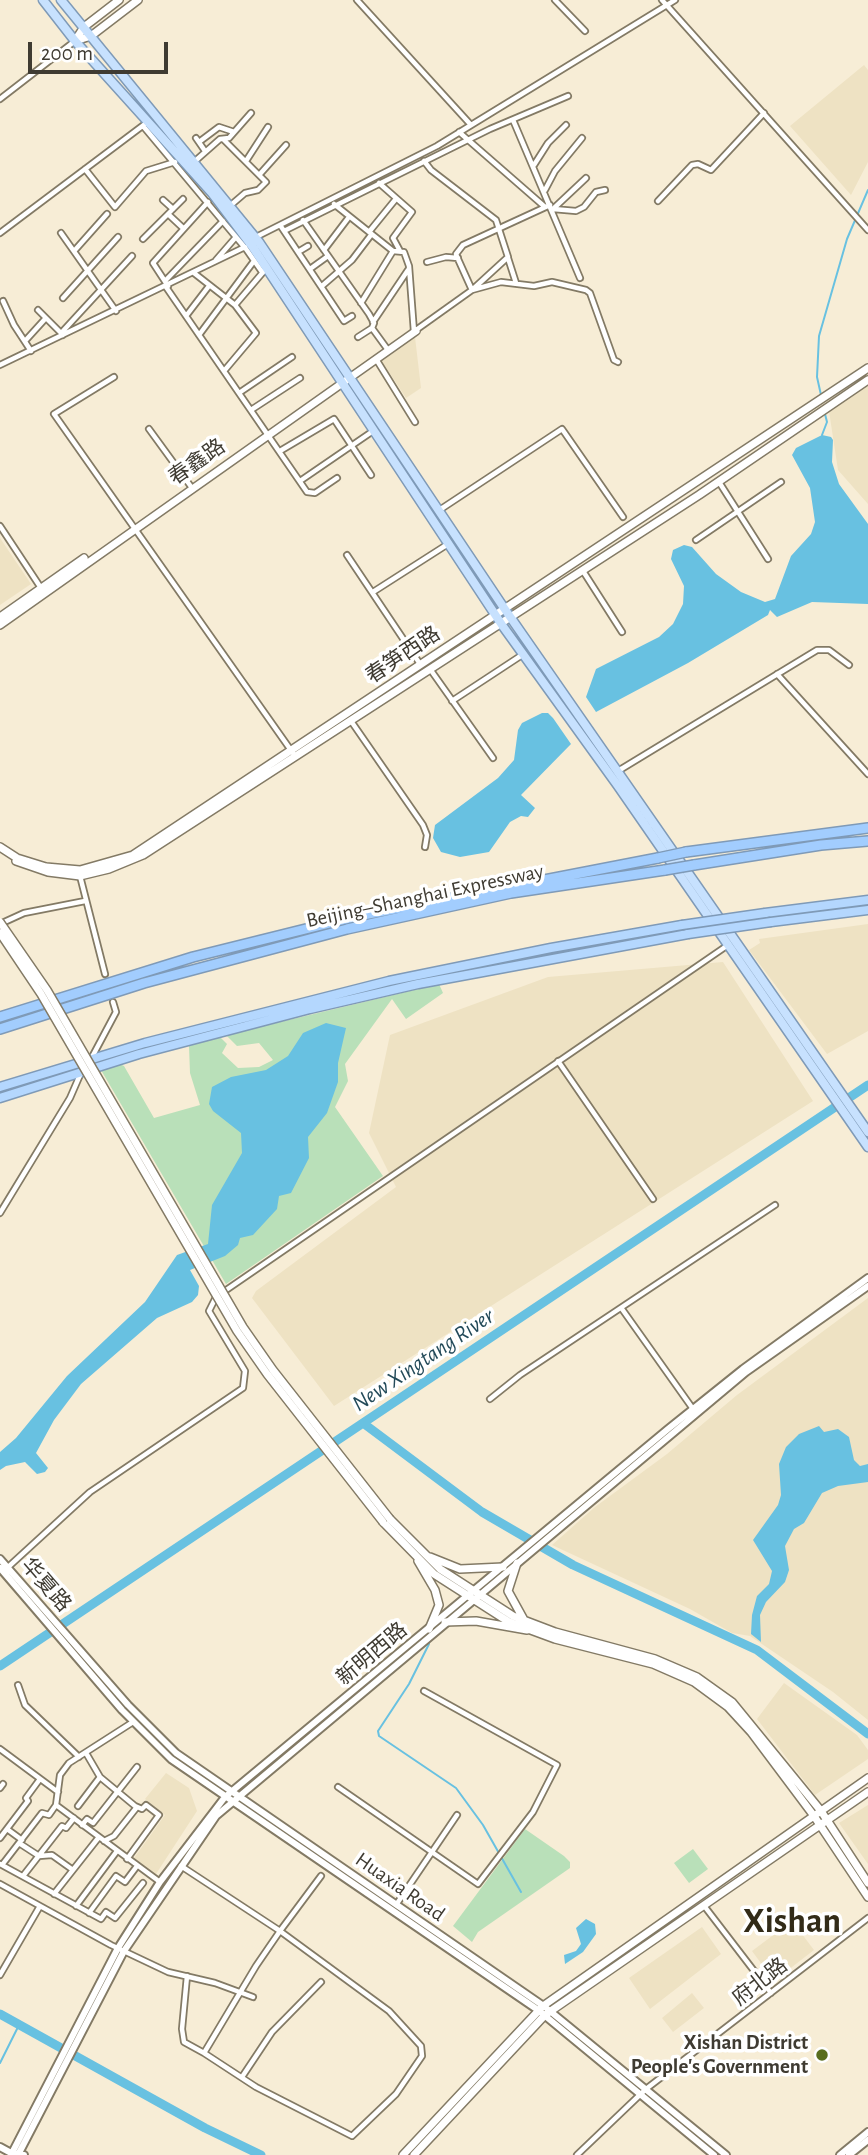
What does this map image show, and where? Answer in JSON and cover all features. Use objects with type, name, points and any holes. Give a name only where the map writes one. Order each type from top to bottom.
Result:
[{"type":"highway","name":"Beijing–Shanghai Expressway","points":[[0,1017],[193,957],[358,916],[686,852],[868,828]]},
{"type":"highway","name":"Beijing–Shanghai Expressway","points":[[0,1029],[144,983],[347,929],[511,893],[821,845],[868,841]]},
{"type":"highway","points":[[0,1087],[145,1043],[389,981],[551,947],[682,925],[868,900]]},
{"type":"highway","points":[[0,1098],[139,1054],[418,984],[688,934],[868,910]]},
{"type":"main road","points":[[43,0],[146,124],[231,205],[256,238],[374,431],[501,624],[729,944],[868,1147]]},
{"type":"main road","points":[[61,0],[220,204],[265,271],[438,511],[868,1132]]},
{"type":"main road","points":[[75,41],[84,27],[119,0]]},
{"type":"main road","points":[[75,41],[91,36],[138,0]]},
{"type":"main road","name":"春鑫路","points":[[0,617],[415,331]]},
{"type":"main road","name":"春笋西路","points":[[0,853],[24,865],[80,873],[109,869],[143,855],[495,614],[868,368]]},
{"type":"main road","name":"春笋西路","points":[[293,753],[351,721],[501,624],[678,509],[868,380]]},
{"type":"main road","points":[[671,499],[678,509]]},
{"type":"main road","name":"春鑫路","points":[[0,625],[133,526]]},
{"type":"main road","name":"春笋西路","points":[[0,847],[17,858],[80,873]]},
{"type":"main road","points":[[0,923],[47,990],[243,1327],[418,1560],[435,1590],[439,1605],[429,1629]]},
{"type":"main road","points":[[0,933],[41,994],[237,1331],[267,1374],[387,1520],[473,1596],[524,1621],[555,1632],[655,1658],[697,1677],[732,1702],[756,1728],[817,1814],[868,1897]]},
{"type":"main road","points":[[419,1549],[460,1569],[503,1567]]},
{"type":"main road","points":[[418,1560],[531,1630],[653,1664],[694,1682],[728,1707],[817,1814]]},
{"type":"main road","points":[[517,1563],[508,1591],[524,1621]]},
{"type":"main road","points":[[445,1622],[476,1621],[514,1630],[531,1630]]},
{"type":"main road","points":[[403,2155],[540,2008],[868,1778]]},
{"type":"main road","points":[[414,2155],[548,2014],[868,1792]]},
{"type":"main road","points":[[823,1823],[868,1883]]},
{"type":"street","points":[[357,0],[471,125]]},
{"type":"street","points":[[555,0],[585,31]]},
{"type":"street","points":[[662,0],[868,230]]},
{"type":"street","points":[[256,238],[459,132],[675,0]]},
{"type":"street","points":[[0,99],[75,41]]},
{"type":"street","points":[[284,231],[424,160],[568,96]]},
{"type":"street","points":[[188,165],[234,132],[251,113]]},
{"type":"street","points":[[658,201],[692,165],[698,164],[711,170],[764,113]]},
{"type":"street","points":[[513,120],[580,278]]},
{"type":"street","points":[[0,233],[146,124],[175,162]]},
{"type":"street","points":[[534,165],[548,143],[566,125]]},
{"type":"street","points":[[205,151],[197,140],[219,127],[234,132]]},
{"type":"street","points":[[246,160],[268,127]]},
{"type":"street","points":[[459,132],[549,207],[576,211],[584,207],[596,192],[605,190]]},
{"type":"street","points":[[545,191],[555,171],[582,138]]},
{"type":"street","points":[[223,139],[260,174],[265,185],[245,193],[231,205]]},
{"type":"street","points":[[260,174],[286,145]]},
{"type":"street","points":[[424,160],[431,170],[496,220],[516,283]]},
{"type":"street","points":[[85,169],[114,207],[146,171],[175,162],[188,165],[208,202],[254,261],[265,271],[235,305]]},
{"type":"street","points":[[472,290],[456,254],[463,245],[549,207],[561,205],[586,178]]},
{"type":"street","points":[[379,183],[395,200],[412,212],[393,238],[404,253],[409,268],[415,331],[472,290],[508,257]]},
{"type":"street","points":[[143,239],[183,199]]},
{"type":"street","points":[[322,286],[340,273],[395,200]]},
{"type":"street","points":[[163,201],[173,209]]},
{"type":"street","points":[[208,202],[153,262],[186,316],[311,495],[337,478]]},
{"type":"street","points":[[334,204],[393,251],[400,251]]},
{"type":"street","points":[[75,250],[107,214]]},
{"type":"street","points":[[168,214],[183,228]]},
{"type":"street","points":[[324,250],[349,217]]},
{"type":"street","points":[[303,220],[361,303],[388,350]]},
{"type":"street","points":[[166,285],[223,221]]},
{"type":"street","points":[[280,225],[344,321],[352,316]]},
{"type":"street","points":[[61,233],[116,310]]},
{"type":"street","points":[[63,298],[118,237]]},
{"type":"street","points":[[213,264],[236,237]]},
{"type":"street","points":[[298,252],[308,246]]},
{"type":"street","points":[[0,365],[245,247]]},
{"type":"street","points":[[361,303],[393,251]]},
{"type":"street","points":[[62,335],[132,256]]},
{"type":"street","points":[[310,269],[328,256]]},
{"type":"street","points":[[427,262],[446,257],[458,258]]},
{"type":"street","points":[[199,335],[254,261]]},
{"type":"street","points":[[358,337],[373,325],[409,268]]},
{"type":"street","points":[[194,273],[235,305],[256,332],[224,371]]},
{"type":"street","points":[[472,290],[501,282],[534,286],[552,282],[588,291],[614,360],[618,362]]},
{"type":"street","points":[[186,316],[209,286]]},
{"type":"street","points":[[3,301],[31,351]]},
{"type":"street","points":[[38,310],[62,335]]},
{"type":"street","points":[[25,341],[45,319]]},
{"type":"street","points":[[240,393],[292,357]]},
{"type":"street","points":[[375,359],[415,422]]},
{"type":"street","points":[[114,377],[54,414],[293,753]]},
{"type":"street","points":[[251,410],[300,378]]},
{"type":"street","points":[[280,451],[330,418],[371,475]]},
{"type":"street","points":[[149,429],[190,486]]},
{"type":"street","points":[[438,511],[543,439],[562,429],[624,517]]},
{"type":"street","points":[[300,481],[374,431]]},
{"type":"street","points":[[718,482],[768,559]]},
{"type":"street","points":[[696,540],[781,482]]},
{"type":"street","points":[[0,526],[41,588]]},
{"type":"street","points":[[373,592],[449,544]]},
{"type":"street","points":[[346,555],[421,664]]},
{"type":"street","points":[[583,570],[622,632]]},
{"type":"street","points":[[617,772],[822,649],[829,650],[849,664]]},
{"type":"street","points":[[452,701],[523,654]]},
{"type":"street","points":[[430,669],[493,758]]},
{"type":"street","points":[[778,674],[868,774]]},
{"type":"street","points":[[351,721],[423,825],[427,835],[425,848]]},
{"type":"street","points":[[80,873],[105,974]]},
{"type":"street","points":[[0,923],[24,913],[85,901]]},
{"type":"street","points":[[4,1569],[90,1492],[243,1388],[245,1371],[209,1311],[216,1297],[729,944]]},
{"type":"street","points":[[0,1213],[70,1098],[80,1074],[91,1060],[116,1012],[113,1002]]},
{"type":"street","points":[[558,1061],[653,1199]]},
{"type":"street","points":[[490,1399],[520,1375],[775,1205]]},
{"type":"street","name":"新明西路","points":[[235,1793],[445,1622],[503,1567],[524,1553],[693,1409],[868,1278]]},
{"type":"street","name":"新明西路","points":[[545,1535],[746,1373],[868,1286]]},
{"type":"street","points":[[622,1309],[693,1409]]},
{"type":"street","name":"新明西路","points":[[16,2154],[72,2040],[160,1882],[228,1799],[429,1629],[517,1563],[524,1553]]},
{"type":"street","name":"华夏路","points":[[0,1559],[4,1569],[64,1637]]},
{"type":"street","name":"Huaxia Road","points":[[64,1637],[133,1722],[171,1759],[540,2008],[726,2155]]},
{"type":"street","name":"Huaxia Road","points":[[64,1637],[156,1735],[393,1908]]},
{"type":"street","points":[[18,1685],[26,1705],[79,1758]]},
{"type":"street","points":[[338,1787],[478,1884],[533,1812],[557,1765],[424,1691]]},
{"type":"street","points":[[133,1722],[69,1762],[60,1775],[57,1805],[49,1815],[42,1813],[1,1864],[101,1919],[106,1912],[115,1918],[143,1883]]},
{"type":"street","points":[[0,1749],[58,1793]]},
{"type":"street","points":[[86,1753],[100,1777],[137,1807],[142,1809],[146,1805],[159,1815],[127,1859]]},
{"type":"street","points":[[82,1825],[88,1819],[93,1823],[137,1767]]},
{"type":"street","points":[[78,1806],[100,1777]]},
{"type":"street","points":[[0,1838],[40,1779]]},
{"type":"street","name":"新明西路","points":[[121,1949],[228,1799]]},
{"type":"street","points":[[57,1805],[160,1882]]},
{"type":"street","points":[[54,1894],[101,1839],[114,1836],[137,1807]]},
{"type":"street","points":[[393,1908],[457,1815]]},
{"type":"street","points":[[23,1876],[62,1826],[66,1828],[74,1818]]},
{"type":"street","points":[[7,1829],[39,1856],[52,1855],[73,1870]]},
{"type":"street","points":[[76,1906],[117,1851]]},
{"type":"street","points":[[180,1865],[280,1931],[389,2011],[421,2046],[422,2056],[396,2094],[352,2136],[242,2077],[184,2042],[182,2029],[187,1976]]},
{"type":"street","points":[[89,1913],[116,1876],[125,1882],[137,1866]]},
{"type":"street","points":[[204,2053],[280,1931],[321,1876]]},
{"type":"street","points":[[0,1884],[167,1972],[253,1997]]},
{"type":"street","points":[[0,1975],[40,1906]]},
{"type":"street","points":[[705,1907],[771,1993]]},
{"type":"street","name":"府北路","points":[[577,2155],[643,2092],[868,1918]]},
{"type":"street","points":[[242,2077],[272,2032],[321,1982]]},
{"type":"street","name":"Huaxia Road","points":[[643,2092],[714,2155]]},
{"type":"street","points":[[840,2155],[868,2132]]},
{"type":"street","points":[[849,2155],[868,2140]]},
{"type":"street","points":[[0,2147],[16,2154]]},
{"type":"shaded area","points":[[864,65],[868,70],[868,162],[851,195],[790,126]]},
{"type":"shaded area","points":[[415,337],[421,388],[406,398],[381,360]]},
{"type":"shaded area","points":[[868,386],[868,504],[838,470],[829,411]]},
{"type":"shaded area","points":[[0,538],[31,584],[0,605]]},
{"type":"shaded area","points":[[868,924],[868,1031],[827,1054],[749,950],[760,943],[759,939]]},
{"type":"shaded area","points":[[723,962],[813,1101],[334,1406],[252,1298],[256,1291],[396,1187],[369,1133],[390,1035],[548,977]]},
{"type":"shaded area","points":[[868,1298],[868,1720],[833,1692],[750,1636],[732,1633],[690,1609],[552,1545],[595,1507],[667,1454],[737,1395]]},
{"type":"shaded area","points":[[784,1683],[857,1735],[868,1750],[868,1759],[815,1795],[757,1719]]},
{"type":"shaded area","points":[[166,1773],[189,1788],[197,1811],[156,1874],[134,1858],[165,1815],[145,1799]]},
{"type":"shaded area","points":[[868,1805],[868,1864],[839,1823]]},
{"type":"shaded area","points":[[792,1921],[814,1950],[774,1981],[752,1951]]},
{"type":"shaded area","points":[[702,1927],[721,1954],[650,2009],[629,1978]]},
{"type":"shaded area","points":[[692,1993],[704,2008],[673,2032],[662,2018]]},
{"type":"green space","points":[[439,984],[443,993],[406,1019],[392,999],[345,1064],[348,1081],[335,1107],[383,1176],[226,1284],[101,1070],[120,1064],[124,1066],[154,1118],[200,1105],[190,1073],[189,1046],[219,1036],[227,1044],[222,1053],[238,1068],[259,1067],[273,1060],[259,1043],[237,1046],[226,1035]]},
{"type":"green space","points":[[525,1829],[564,1856],[570,1862],[570,1868],[478,1932],[472,1942],[453,1926]]},
{"type":"green space","points":[[693,1849],[708,1869],[689,1883],[674,1863]]},
{"type":"water","points":[[822,435],[833,440],[832,462],[839,484],[868,524],[868,604],[812,602],[777,617],[770,610],[768,615],[688,663],[596,712],[586,697],[596,669],[659,637],[673,624],[683,604],[684,586],[671,559],[673,550],[684,545],[692,547],[716,574],[741,592],[765,602],[775,599],[791,556],[811,534],[815,522],[810,488],[792,455],[796,448]]},
{"type":"water","points":[[542,713],[548,713],[553,718],[571,744],[521,795],[535,808],[528,817],[521,816],[510,822],[489,852],[460,857],[441,852],[433,838],[435,825],[498,778],[514,760],[518,730],[522,723]]},
{"type":"water","points":[[326,1023],[346,1028],[338,1063],[338,1082],[327,1113],[308,1137],[309,1158],[291,1193],[279,1196],[277,1209],[253,1235],[240,1238],[238,1245],[225,1256],[190,1270],[199,1286],[198,1295],[192,1302],[157,1318],[81,1384],[54,1420],[36,1453],[48,1468],[45,1472],[37,1474],[25,1462],[0,1470],[0,1452],[16,1438],[67,1376],[145,1302],[177,1255],[208,1244],[212,1205],[242,1153],[241,1133],[213,1111],[209,1104],[212,1087],[231,1077],[266,1070],[288,1056],[303,1033]]},
{"type":"water","points":[[819,1426],[824,1432],[838,1429],[849,1437],[854,1460],[860,1466],[868,1464],[868,1482],[838,1486],[822,1493],[804,1523],[794,1529],[785,1546],[789,1570],[785,1582],[766,1602],[760,1615],[761,1642],[751,1634],[752,1615],[757,1596],[769,1584],[772,1571],[753,1540],[778,1505],[781,1495],[779,1464],[786,1447],[799,1434]]},
{"type":"water","points":[[586,1919],[595,1924],[596,1934],[583,1952],[565,1964],[564,1955],[576,1951],[581,1944],[576,1928]]},
{"type":"waterway","points":[[821,395],[817,377],[819,336],[847,239],[868,190]]},
{"type":"waterway","points":[[822,435],[827,422],[825,414]]},
{"type":"waterway","name":"New Xingtang River","points":[[0,1666],[868,1085]]},
{"type":"waterway","points":[[363,1423],[482,1512],[573,1565],[757,1650],[868,1734]]},
{"type":"waterway","points":[[429,1644],[409,1684],[378,1731],[379,1736],[456,1788],[483,1825],[521,1892]]},
{"type":"waterway","points":[[0,2014],[205,2128],[261,2155]]},
{"type":"waterway","points":[[0,2063],[19,2025]]},
{"type":"tunnel","points":[[105,974],[113,1002]]},
{"type":"place","name":"Xishan District People's Government","points":[[822,2055]]},
{"type":"district","name":"Xishan","points":[[792,1921]]}]
